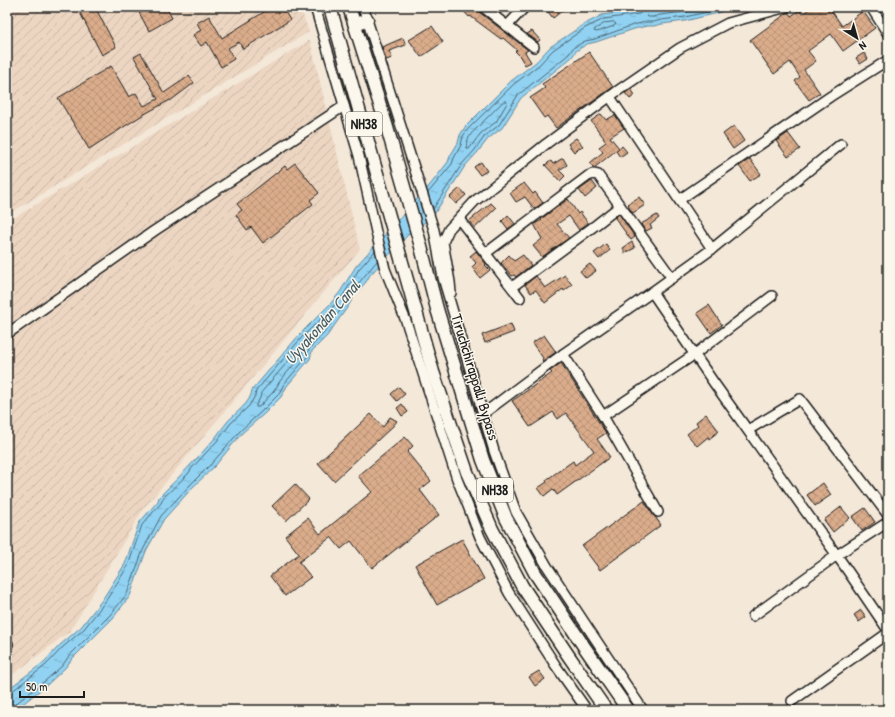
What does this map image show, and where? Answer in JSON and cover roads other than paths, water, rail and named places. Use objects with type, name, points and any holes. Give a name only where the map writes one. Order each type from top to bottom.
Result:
[{"type":"highway","name":"NH38","points":[[330,7],[433,372],[468,472],[492,529],[522,586],[606,710]]},
{"type":"highway","name":"NH38","points":[[349,7],[355,25]]},
{"type":"highway","points":[[355,25],[367,19]]},
{"type":"highway","name":"Tiruchchirappalli Bypass","points":[[355,25],[420,243],[437,308],[483,460],[506,518],[535,573],[628,710]]},
{"type":"street","points":[[315,7],[359,156],[385,269],[406,320],[457,479],[480,537],[509,593],[556,666],[587,710]]},
{"type":"street","points":[[363,7],[434,230],[443,278],[494,451],[516,512],[547,566],[643,710]]},
{"type":"street","points":[[483,7],[534,47]]},
{"type":"street","points":[[507,26],[526,7]]},
{"type":"street","points":[[451,307],[450,282],[443,242],[449,229],[475,201],[546,144],[680,48],[728,22],[787,7]]},
{"type":"street","points":[[871,7],[888,34]]},
{"type":"street","points":[[679,200],[830,96],[888,60]]},
{"type":"street","points":[[610,97],[712,249]]},
{"type":"street","points":[[7,334],[154,231],[344,106]]},
{"type":"street","points":[[483,414],[562,354],[712,249],[841,144]]},
{"type":"street","points":[[486,253],[588,176],[594,174],[598,175],[672,278]]},
{"type":"street","points":[[512,287],[620,206]]},
{"type":"street","points":[[459,218],[520,298]]},
{"type":"street","points":[[652,292],[888,630]]},
{"type":"street","points":[[603,416],[695,354],[772,296]]},
{"type":"street","points":[[562,354],[603,416],[658,512]]},
{"type":"street","points":[[748,430],[800,399],[888,515]]},
{"type":"street","points":[[753,616],[837,555],[888,522]]},
{"type":"street","points":[[792,701],[888,633]]},
{"type":"water","name":"Uyyakondan Canal","points":[[644,7],[733,7],[718,13],[685,21],[634,29],[587,44],[576,51],[572,57],[521,98],[502,128],[488,139],[465,166],[433,216],[409,234],[370,275],[355,294],[327,336],[312,351],[310,359],[287,386],[281,397],[242,433],[215,466],[193,487],[164,519],[146,551],[130,596],[113,618],[48,684],[15,710],[7,710],[7,690],[44,662],[60,645],[81,627],[102,600],[125,564],[139,523],[158,501],[159,497],[215,438],[228,421],[243,407],[249,399],[252,390],[300,334],[331,303],[340,292],[356,266],[430,185],[448,162],[465,127],[511,81],[536,62],[550,47],[583,25],[602,15],[638,10]]}]
